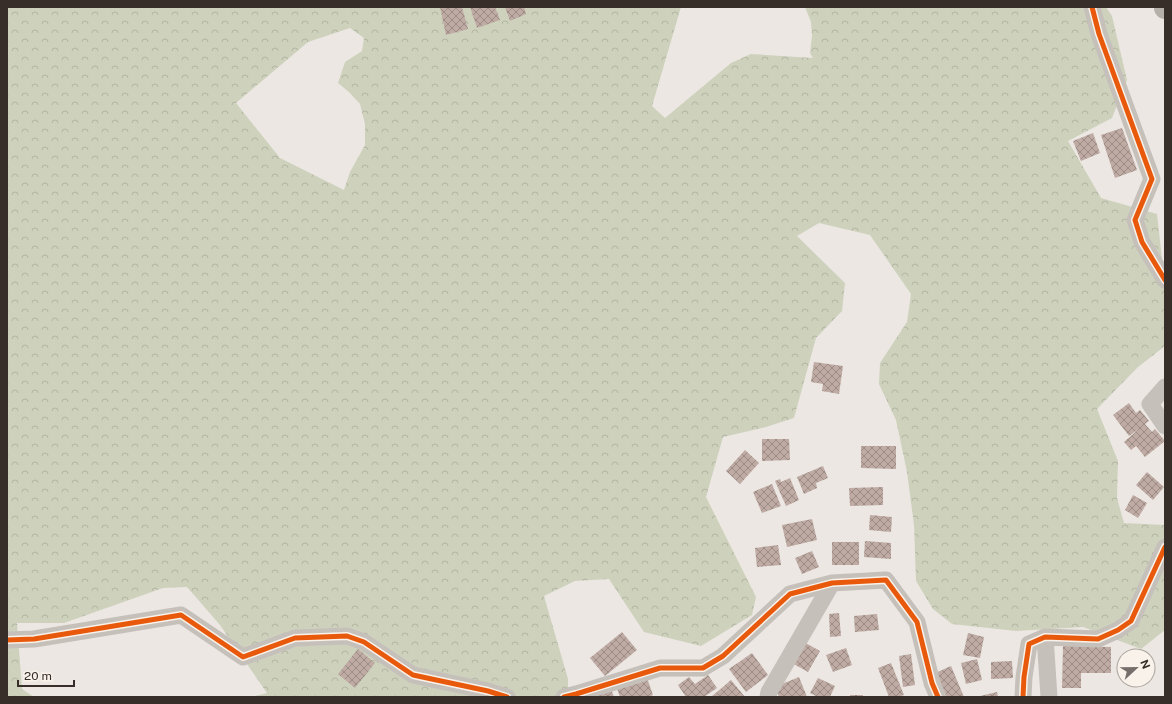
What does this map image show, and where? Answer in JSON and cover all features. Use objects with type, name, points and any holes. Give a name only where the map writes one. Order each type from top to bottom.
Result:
[{"type":"street","points":[[1092,7],[1100,34],[1152,179],[1135,220],[1142,242],[1165,280]]},
{"type":"street","points":[[1165,388],[1150,404],[1165,426]]},
{"type":"street","points":[[1023,697],[1024,677],[1029,644],[1045,637],[1098,639],[1118,630],[1131,621],[1165,548]]},
{"type":"street","points":[[564,697],[660,668],[702,668],[724,656],[790,594],[832,583],[886,580],[916,622],[932,683],[938,697]]},
{"type":"street","points":[[768,697],[769,692],[832,583]]},
{"type":"street","points":[[7,640],[34,639],[181,615],[243,657],[295,638],[347,636],[364,642],[413,675],[488,691],[507,697]]},
{"type":"street","points":[[1045,637],[1049,697]]},
{"type":"green space","points":[[7,7],[681,7],[652,106],[665,118],[731,63],[751,54],[813,58],[810,53],[812,36],[811,22],[805,7],[1106,7],[1112,16],[1127,80],[1112,118],[1068,141],[1101,198],[1157,214],[1165,285],[1165,346],[1138,367],[1097,409],[1118,461],[1117,498],[1124,523],[1165,525],[1165,630],[1142,648],[1138,648],[1083,627],[1016,631],[952,624],[933,609],[916,581],[914,525],[907,472],[896,420],[879,384],[880,363],[907,322],[911,294],[870,235],[819,223],[797,236],[845,283],[842,311],[816,338],[794,418],[766,427],[723,437],[706,497],[756,597],[752,615],[701,646],[644,632],[609,579],[575,581],[544,596],[568,679],[568,697],[251,697],[267,693],[220,625],[187,587],[163,588],[64,623],[17,623],[22,689],[34,697],[7,697]],"holes":[[[350,28],[364,38],[362,51],[345,62],[338,83],[360,104],[365,124],[365,145],[350,172],[344,190],[280,158],[236,103],[308,42]]]},
{"type":"building","points":[[440,7],[462,7],[468,29],[446,35]]},
{"type":"building","points":[[470,7],[495,7],[500,20],[477,28]]},
{"type":"building","points":[[505,7],[524,7],[526,14],[510,21]]},
{"type":"building","points":[[1122,128],[1137,170],[1115,178],[1101,135]]},
{"type":"building","points":[[1093,133],[1100,153],[1081,161],[1073,141]]},
{"type":"building","points":[[814,362],[843,366],[839,394],[822,391],[823,384],[811,382]]},
{"type":"building","points":[[1129,403],[1136,413],[1140,410],[1149,421],[1145,424],[1152,432],[1155,429],[1165,441],[1145,457],[1136,446],[1131,450],[1124,442],[1139,429],[1129,436],[1113,415]]},
{"type":"building","points":[[762,439],[789,439],[790,460],[762,461]]},
{"type":"building","points":[[861,446],[896,446],[896,469],[861,468]]},
{"type":"building","points":[[745,450],[759,463],[740,484],[726,471]]},
{"type":"building","points":[[823,466],[828,478],[816,483],[817,488],[804,494],[797,477]]},
{"type":"building","points":[[1147,472],[1164,487],[1153,500],[1136,485]]},
{"type":"building","points":[[790,478],[799,500],[786,506],[775,481],[780,479],[781,482]]},
{"type":"building","points":[[772,484],[781,506],[762,513],[753,492]]},
{"type":"building","points":[[883,487],[883,505],[850,506],[849,488]]},
{"type":"building","points":[[1133,495],[1147,503],[1138,518],[1125,510]]},
{"type":"building","points":[[870,515],[892,517],[891,532],[869,530]]},
{"type":"building","points":[[812,519],[817,540],[787,547],[782,525]]},
{"type":"building","points":[[865,541],[891,543],[891,559],[864,557]]},
{"type":"building","points":[[832,542],[859,542],[859,565],[832,565]]},
{"type":"building","points":[[778,545],[781,565],[757,567],[755,548]]},
{"type":"building","points":[[812,551],[819,567],[802,574],[795,558]]},
{"type":"building","points":[[839,613],[841,636],[830,637],[829,614]]},
{"type":"building","points":[[877,614],[879,630],[855,632],[854,616]]},
{"type":"building","points":[[622,632],[637,650],[605,676],[590,658]]},
{"type":"building","points":[[968,633],[984,637],[980,658],[963,655]]},
{"type":"building","points":[[802,641],[820,651],[808,672],[790,662]]},
{"type":"building","points":[[1063,646],[1111,647],[1111,673],[1081,673],[1081,688],[1062,688]]},
{"type":"building","points":[[846,648],[852,665],[833,672],[826,655]]},
{"type":"building","points":[[358,649],[375,663],[355,688],[338,674]]},
{"type":"building","points":[[752,653],[768,675],[746,692],[729,669]]},
{"type":"building","points":[[911,654],[915,685],[903,687],[899,656]]},
{"type":"building","points":[[977,659],[982,680],[966,684],[961,663]]},
{"type":"building","points":[[1012,661],[1013,678],[991,679],[991,662]]},
{"type":"building","points":[[891,663],[904,695],[898,697],[889,697],[878,668]]},
{"type":"building","points":[[951,666],[964,697],[943,697],[933,674]]},
{"type":"building","points":[[646,675],[653,695],[649,697],[620,697],[616,686]]},
{"type":"building","points":[[708,675],[717,688],[704,697],[686,697],[678,685],[689,677],[695,684]]},
{"type":"building","points":[[799,677],[807,697],[779,697],[775,687]]},
{"type":"building","points":[[818,678],[835,686],[830,697],[818,697],[810,693]]},
{"type":"building","points":[[731,680],[745,697],[711,697]]},
{"type":"building","points":[[611,689],[614,697],[589,697]]},
{"type":"building","points":[[997,692],[998,697],[980,697],[980,696]]},
{"type":"building","points":[[850,695],[863,695],[863,697],[850,697]]},
{"type":"cycle path","points":[[1092,7],[1099,34],[1152,179],[1135,220],[1142,242],[1165,280]]},
{"type":"cycle path","points":[[1023,697],[1024,677],[1029,644],[1045,637],[1098,639],[1118,630],[1131,621],[1165,547]]},
{"type":"cycle path","points":[[564,697],[660,668],[703,668],[723,656],[790,594],[832,583],[886,580],[917,622],[932,683],[938,697]]},
{"type":"cycle path","points":[[7,640],[34,639],[181,615],[243,657],[295,638],[347,636],[364,642],[413,675],[488,691],[507,697]]}]
